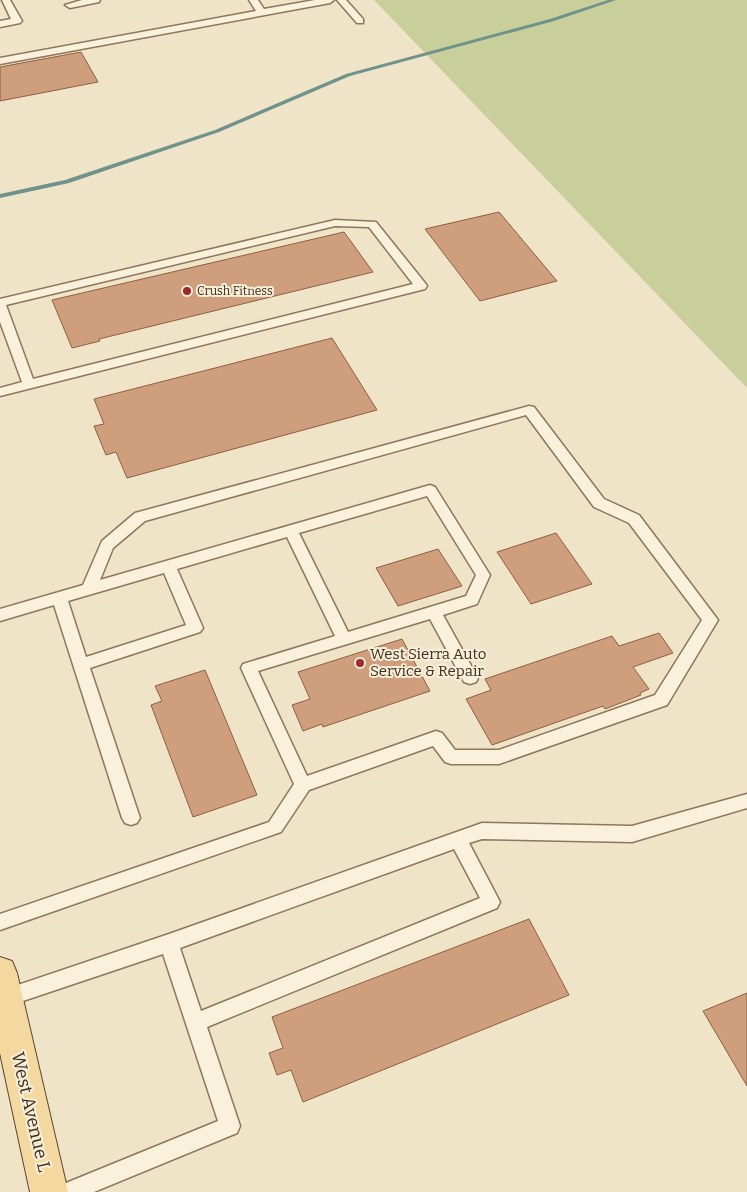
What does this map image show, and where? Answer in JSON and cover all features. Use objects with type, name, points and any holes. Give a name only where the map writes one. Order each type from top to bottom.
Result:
[{"type":"main road","name":"West Avenue L","points":[[3,985],[49,1192]]},
{"type":"lane","points":[[0,24],[17,21],[6,0]]},
{"type":"lane","points":[[70,5],[96,0]]},
{"type":"lane","points":[[252,0],[262,13]]},
{"type":"lane","points":[[0,60],[330,0]]},
{"type":"lane","points":[[341,0],[360,21]]},
{"type":"lane","points":[[0,392],[28,385],[421,286],[372,224],[335,223],[0,304],[28,385]]},
{"type":"lane","points":[[0,922],[275,827],[303,785],[436,738],[451,757],[499,757],[661,700],[710,620],[634,519],[599,503],[529,410],[140,517],[107,545],[89,588]]},
{"type":"lane","points":[[0,615],[430,490],[483,575],[472,600],[249,668],[303,785]]},
{"type":"lane","points":[[291,531],[344,639]]},
{"type":"lane","points":[[82,665],[195,628],[168,566]]},
{"type":"lane","points":[[60,598],[132,818]]},
{"type":"lane","points":[[434,613],[470,678]]},
{"type":"lane","points":[[3,985],[169,944],[482,830],[632,834],[747,801]]},
{"type":"lane","points":[[196,1022],[491,902],[458,839]]},
{"type":"lane","points":[[68,1192],[230,1126],[169,944]]},
{"type":"green space","points":[[374,0],[747,0],[747,388]]},
{"type":"building","points":[[81,52],[98,82],[0,101],[0,67]]},
{"type":"building","points":[[499,212],[557,281],[480,301],[425,229]]},
{"type":"building","name":"Crush Fitness","points":[[344,232],[373,272],[99,339],[100,341],[72,348],[52,300]]},
{"type":"building","points":[[332,338],[377,410],[127,478],[116,452],[106,455],[94,426],[104,424],[94,399]]},
{"type":"building","points":[[556,533],[592,584],[531,604],[497,552]]},
{"type":"building","points":[[438,549],[462,586],[398,606],[376,568]]},
{"type":"building","points":[[659,633],[673,653],[633,667],[649,689],[640,693],[641,695],[605,709],[603,706],[492,745],[466,699],[491,690],[485,679],[612,636],[619,646]]},
{"type":"building","points":[[402,639],[430,691],[323,727],[322,724],[303,731],[292,705],[310,699],[298,672]]},
{"type":"building","points":[[205,670],[257,795],[193,817],[151,705],[162,701],[155,686]]},
{"type":"building","points":[[529,919],[569,995],[303,1102],[291,1070],[277,1075],[269,1053],[283,1048],[272,1017]]},
{"type":"building","points":[[747,993],[747,1086],[703,1011]]},
{"type":"waterway","points":[[0,196],[67,182],[217,131],[348,75],[552,20],[613,0]]},
{"type":"place","name":"Crush Fitness","points":[[187,291]]},
{"type":"place","name":"West Sierra Auto Service & Repair","points":[[360,663]]}]
